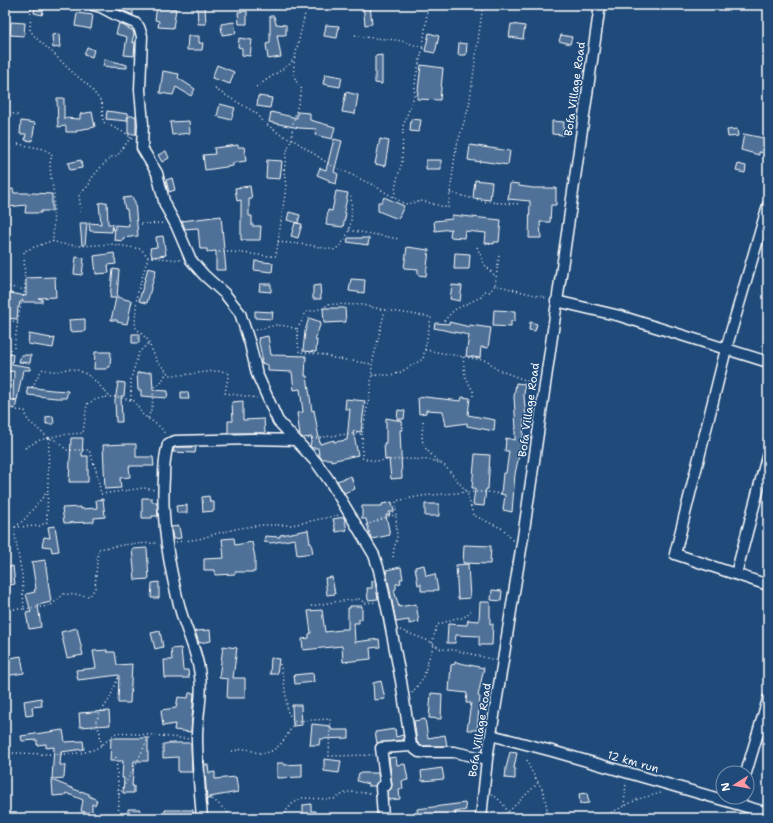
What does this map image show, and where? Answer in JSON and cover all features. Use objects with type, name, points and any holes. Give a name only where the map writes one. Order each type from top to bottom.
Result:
[{"type":"street","points":[[93,5],[101,7],[135,23],[140,27],[142,36],[140,90],[143,124],[142,148],[157,173],[165,205],[176,224],[191,260],[240,313],[257,374],[268,401],[278,420],[316,462],[374,555],[386,601],[404,698],[411,746],[418,752],[454,752],[487,759]]},
{"type":"street","name":"Bofa Village Road","points":[[480,818],[487,759],[521,550],[600,5]]},
{"type":"street","points":[[768,205],[726,349],[675,554],[768,585]]},
{"type":"street","points":[[556,301],[620,316],[768,362]]},
{"type":"street","points":[[202,818],[197,740],[201,676],[193,644],[186,628],[167,542],[163,491],[166,449],[168,444],[175,441],[245,439],[296,440]]},
{"type":"street","points":[[736,574],[768,454]]},
{"type":"street","points":[[748,765],[768,699]]},
{"type":"street","name":"12 km run","points":[[491,735],[680,788],[715,796]]},
{"type":"street","points":[[383,818],[381,787],[386,785],[381,748],[411,746]]},
{"type":"street","name":"12 km run","points":[[747,805],[768,814]]},
{"type":"path","points":[[31,5],[30,30],[36,38],[90,87],[102,103],[103,122],[131,137],[142,148]]},
{"type":"path","points":[[219,252],[276,256],[286,187],[284,171],[286,157],[288,147],[292,139],[292,127],[302,89],[297,84],[293,68],[307,5]]},
{"type":"path","points":[[394,198],[402,162],[403,126],[414,96],[423,47],[428,5]]},
{"type":"path","points":[[215,89],[256,113],[261,120],[281,136],[292,139],[329,164],[405,204],[423,201],[448,208],[456,148],[469,106],[483,5]]},
{"type":"path","points":[[355,35],[366,38],[403,41],[411,45],[423,47]]},
{"type":"path","points":[[256,87],[290,64],[295,57]]},
{"type":"path","points":[[5,112],[18,115]]},
{"type":"path","points":[[80,212],[80,195],[101,167],[111,157],[117,156],[131,137]]},
{"type":"path","points":[[18,144],[44,149],[52,154],[50,164],[54,194],[53,242]]},
{"type":"path","points":[[450,193],[487,202],[520,204]]},
{"type":"path","points":[[278,242],[309,245],[335,250],[341,245],[352,223],[351,196]]},
{"type":"path","points":[[141,224],[162,222],[176,224]]},
{"type":"path","points":[[349,230],[399,239]]},
{"type":"path","points":[[14,348],[19,313],[25,290],[24,251],[36,248],[50,241],[81,246],[111,244],[141,249],[148,257],[173,260],[191,260]]},
{"type":"path","points":[[477,247],[484,264],[496,278]]},
{"type":"path","points":[[444,321],[454,310],[481,297],[485,291],[490,292],[495,285],[498,256]]},
{"type":"path","points":[[148,257],[137,294],[134,322],[136,328],[147,339],[157,362],[170,375],[179,376],[218,370],[229,372],[225,393],[268,401]]},
{"type":"path","points":[[495,285],[556,301]]},
{"type":"path","points":[[5,286],[25,290]]},
{"type":"path","points":[[372,364],[333,358],[325,355],[299,352],[297,329],[306,312],[324,308],[328,304],[362,306],[431,317],[423,359],[399,374],[372,375]]},
{"type":"path","points":[[385,310],[372,364],[372,375],[362,434],[362,458],[375,461],[406,459],[432,460],[444,465],[467,492],[473,515],[503,529],[521,550]]},
{"type":"path","points":[[5,320],[18,322]]},
{"type":"path","points":[[246,332],[262,330],[276,325],[297,329]]},
{"type":"path","points":[[131,400],[131,378],[139,352],[149,344]]},
{"type":"path","points":[[425,350],[488,361],[496,369],[544,388]]},
{"type":"path","points":[[463,357],[465,376],[473,391],[473,398]]},
{"type":"path","points":[[32,387],[38,374],[43,369],[53,372],[70,369],[78,370],[96,382],[110,397]]},
{"type":"path","points":[[148,418],[152,407],[154,387],[161,383],[167,372]]},
{"type":"path","points":[[25,448],[34,443],[59,435],[83,433],[87,404],[97,398],[115,396],[134,401],[143,414],[164,432],[166,449]]},
{"type":"path","points":[[5,409],[25,411],[28,421],[36,426],[41,433],[49,438],[59,441],[66,450],[89,450],[96,470],[101,494],[144,488],[163,491]]},
{"type":"path","points":[[423,421],[422,446],[441,464]]},
{"type":"path","points":[[296,440],[347,434],[362,434]]},
{"type":"path","points":[[15,526],[39,526],[47,522],[49,438]]},
{"type":"path","points":[[15,526],[24,520],[48,491]]},
{"type":"path","points":[[393,556],[397,539],[396,501],[421,496],[467,492],[488,492],[500,494]]},
{"type":"path","points":[[14,609],[50,606],[64,594],[90,596],[95,588],[98,549],[129,544],[199,539],[218,533],[262,525],[292,525],[348,512]]},
{"type":"path","points":[[357,528],[396,515]]},
{"type":"path","points":[[15,526],[15,536],[22,575],[24,609]]},
{"type":"path","points":[[311,606],[360,599],[366,603],[386,601]]},
{"type":"path","points":[[404,698],[414,691],[424,677],[437,625],[456,618],[463,618],[472,611]]},
{"type":"path","points":[[391,627],[442,649],[454,650],[502,661]]},
{"type":"path","points":[[280,664],[284,681],[288,713],[295,721]]},
{"type":"path","points":[[101,745],[100,733],[96,721],[109,700],[118,678]]},
{"type":"path","points":[[295,721],[330,719],[329,756],[382,755]]},
{"type":"path","points":[[232,751],[246,749],[259,753],[266,753],[274,750],[287,735],[295,721]]},
{"type":"path","points":[[5,753],[70,754],[85,752],[101,745],[116,733],[197,740]]},
{"type":"path","points":[[119,795],[147,741],[152,735]]},
{"type":"path","points":[[116,757],[119,795],[118,818]]},
{"type":"path","points":[[526,760],[547,803],[548,818]]},
{"type":"path","points":[[624,806],[627,772]]},
{"type":"path","points":[[504,818],[508,812],[538,783]]},
{"type":"path","points":[[484,786],[504,804],[508,812],[508,818]]},
{"type":"path","points":[[601,818],[638,799],[680,788]]},
{"type":"path","points":[[285,818],[286,811],[292,804],[302,798],[334,799],[347,792],[381,794]]},
{"type":"path","points":[[200,793],[214,800],[234,818]]},
{"type":"building","points":[[117,5],[133,5],[133,15],[117,8]]},
{"type":"building","points":[[197,5],[205,5],[206,24],[198,24]]},
{"type":"building","points":[[363,5],[370,5],[372,24],[365,25]]},
{"type":"building","points":[[35,6],[44,8],[42,15],[34,13]]},
{"type":"building","points":[[157,6],[176,9],[173,28],[158,27],[159,21],[155,20]]},
{"type":"building","points":[[247,11],[247,24],[239,24],[238,12]]},
{"type":"building","points":[[77,13],[93,15],[91,29],[75,26]]},
{"type":"building","points":[[270,16],[274,16],[276,24],[286,25],[286,35],[277,35],[281,57],[268,59],[266,44],[270,43]]},
{"type":"building","points":[[11,22],[25,23],[24,36],[10,35]]},
{"type":"building","points":[[234,22],[236,33],[222,35],[221,24]]},
{"type":"building","points":[[119,23],[133,31],[134,34],[132,42],[135,43],[134,56],[124,55],[127,37],[116,34]]},
{"type":"building","points":[[511,24],[525,26],[523,39],[509,37]]},
{"type":"building","points":[[326,25],[339,26],[337,38],[324,36]]},
{"type":"building","points":[[429,33],[439,36],[435,53],[425,51]]},
{"type":"building","points":[[59,34],[60,47],[53,48],[52,35]]},
{"type":"building","points":[[561,35],[572,37],[570,44],[559,41]]},
{"type":"building","points":[[188,36],[199,36],[199,43],[203,43],[202,50],[187,50]]},
{"type":"building","points":[[239,38],[252,40],[250,56],[242,55],[242,48],[238,47]]},
{"type":"building","points":[[459,43],[467,44],[466,55],[458,55]]},
{"type":"building","points":[[87,47],[94,50],[92,57],[84,54]]},
{"type":"building","points":[[382,55],[382,84],[375,83],[375,56]]},
{"type":"building","points":[[105,59],[127,65],[127,68],[103,66]]},
{"type":"building","points":[[217,65],[234,72],[230,84],[212,78]]},
{"type":"building","points":[[421,65],[443,68],[440,100],[417,99]]},
{"type":"building","points":[[163,71],[179,74],[178,78],[195,89],[191,96],[176,87],[173,95],[160,93]]},
{"type":"building","points":[[325,74],[342,77],[340,87],[323,84]]},
{"type":"building","points":[[346,92],[358,95],[355,114],[342,112]]},
{"type":"building","points":[[258,96],[272,98],[270,108],[257,106]]},
{"type":"building","points":[[57,98],[64,98],[64,118],[80,119],[80,114],[92,112],[95,127],[77,130],[77,132],[66,132],[66,126],[58,127]]},
{"type":"building","points":[[220,104],[235,108],[231,120],[217,116]]},
{"type":"building","points":[[107,111],[128,114],[127,121],[106,119]]},
{"type":"building","points":[[271,112],[297,118],[297,112],[310,113],[310,120],[335,127],[332,139],[315,135],[317,129],[299,128],[269,122]]},
{"type":"building","points":[[128,116],[136,116],[136,134],[128,134]]},
{"type":"building","points":[[411,119],[421,120],[419,132],[410,131]]},
{"type":"building","points":[[21,121],[35,123],[32,141],[25,140],[26,134],[20,134]]},
{"type":"building","points":[[189,121],[190,133],[172,135],[170,122]]},
{"type":"building","points":[[552,121],[564,122],[563,135],[552,134]]},
{"type":"building","points":[[737,129],[738,136],[728,137],[727,130]]},
{"type":"building","points":[[744,134],[768,139],[765,153],[759,152],[759,155],[741,150]]},
{"type":"building","points":[[334,139],[342,141],[334,172],[338,174],[336,184],[317,175],[320,168],[326,170]]},
{"type":"building","points":[[380,139],[389,141],[385,166],[375,164]]},
{"type":"building","points":[[238,145],[238,147],[244,147],[246,161],[233,163],[233,166],[205,170],[203,155],[215,154],[214,148]]},
{"type":"building","points":[[470,145],[510,151],[508,165],[468,160]]},
{"type":"building","points":[[166,151],[169,158],[162,162],[158,155]]},
{"type":"building","points":[[81,160],[82,168],[70,170],[68,163]]},
{"type":"building","points":[[267,160],[282,161],[280,179],[266,178]]},
{"type":"building","points":[[426,160],[441,160],[441,169],[426,169]]},
{"type":"building","points":[[738,164],[746,166],[745,173],[736,171]]},
{"type":"building","points":[[172,178],[175,190],[169,192],[166,180]]},
{"type":"building","points":[[475,180],[492,182],[490,200],[473,198]]},
{"type":"building","points":[[510,183],[533,188],[556,188],[556,205],[551,205],[550,222],[540,222],[541,238],[529,238],[530,201],[508,199]]},
{"type":"building","points":[[250,186],[252,199],[249,199],[249,216],[252,216],[252,226],[261,226],[260,240],[241,240],[241,200],[237,201],[235,188]]},
{"type":"building","points":[[13,189],[14,193],[52,194],[52,211],[25,213],[26,205],[8,207],[6,190]]},
{"type":"building","points":[[336,191],[348,193],[343,227],[326,225],[328,210],[332,211]]},
{"type":"building","points":[[132,197],[135,202],[138,236],[123,238],[123,241],[114,240],[115,225],[129,226],[127,209],[125,209],[123,198]]},
{"type":"building","points":[[384,197],[404,206],[398,219],[378,211],[378,202],[382,202]]},
{"type":"building","points":[[107,202],[108,224],[113,224],[112,232],[90,231],[89,223],[101,224],[99,203]]},
{"type":"building","points":[[289,212],[300,215],[298,223],[287,220]]},
{"type":"building","points":[[452,215],[501,220],[499,242],[494,242],[494,244],[485,243],[486,233],[465,231],[464,238],[450,237],[451,229],[435,231],[434,221],[452,219]]},
{"type":"building","points":[[221,216],[226,270],[216,270],[216,251],[207,252],[207,249],[200,249],[198,228],[185,229],[182,221]]},
{"type":"building","points":[[80,223],[87,223],[85,245],[82,245]]},
{"type":"building","points":[[295,223],[302,224],[298,238],[291,236]]},
{"type":"building","points":[[163,236],[166,255],[152,257],[150,248],[157,247],[156,237]]},
{"type":"building","points":[[348,238],[369,238],[368,245],[347,242]]},
{"type":"building","points":[[407,247],[429,250],[426,276],[418,275],[418,269],[404,268]]},
{"type":"building","points":[[114,253],[116,264],[108,265],[109,273],[96,274],[94,256]]},
{"type":"building","points":[[455,253],[470,254],[469,269],[454,269]]},
{"type":"building","points":[[76,257],[84,258],[82,275],[74,274]]},
{"type":"building","points":[[255,261],[273,263],[272,272],[254,270]]},
{"type":"building","points":[[148,268],[156,270],[147,303],[139,301]]},
{"type":"building","points":[[113,269],[119,270],[117,297],[132,301],[127,324],[117,322],[117,320],[111,320],[116,298],[110,298]]},
{"type":"building","points":[[55,277],[56,297],[38,298],[42,299],[42,302],[20,302],[17,319],[5,318],[5,292],[26,296],[26,278]]},
{"type":"building","points":[[351,279],[365,280],[364,293],[349,291]]},
{"type":"building","points":[[260,284],[271,284],[271,292],[259,291]]},
{"type":"building","points":[[320,285],[321,299],[313,299],[313,286]]},
{"type":"building","points":[[452,285],[462,286],[460,301],[450,299]]},
{"type":"building","points":[[323,308],[345,308],[346,322],[324,323]]},
{"type":"building","points":[[494,310],[515,311],[515,321],[511,321],[511,327],[493,326]]},
{"type":"building","points":[[255,311],[273,312],[272,319],[255,318]]},
{"type":"building","points":[[309,318],[321,322],[315,340],[317,340],[316,352],[303,351],[305,331]]},
{"type":"building","points":[[85,319],[85,331],[70,332],[69,320]]},
{"type":"building","points":[[449,322],[470,327],[470,325],[491,328],[488,348],[481,347],[480,358],[466,356],[469,335],[434,328],[435,323],[449,324]]},
{"type":"building","points":[[530,322],[537,324],[535,331],[529,330]]},
{"type":"building","points":[[29,334],[51,338],[50,339],[55,338],[53,348],[28,344]]},
{"type":"building","points":[[132,334],[139,334],[139,343],[132,343]]},
{"type":"building","points":[[268,336],[271,355],[306,356],[305,376],[307,376],[312,411],[314,410],[320,444],[334,440],[334,442],[347,440],[350,409],[345,409],[346,399],[365,401],[361,432],[353,431],[358,455],[331,461],[331,459],[322,459],[319,455],[318,448],[312,448],[310,446],[312,437],[303,438],[300,436],[297,413],[303,412],[300,389],[294,390],[292,372],[268,371],[268,365],[261,363],[262,357],[258,338]]},
{"type":"building","points":[[95,352],[111,352],[110,367],[107,367],[107,369],[94,369]]},
{"type":"building","points":[[5,354],[13,354],[12,364],[30,367],[30,370],[23,370],[17,400],[13,399],[14,371],[5,372]]},
{"type":"building","points":[[21,355],[31,355],[30,363],[19,362]]},
{"type":"building","points":[[152,372],[153,390],[168,391],[167,398],[141,396],[141,390],[138,390],[137,373]]},
{"type":"building","points":[[118,382],[125,383],[124,396],[121,396],[122,422],[116,422],[115,401]]},
{"type":"building","points":[[516,383],[525,384],[524,396],[526,419],[524,419],[523,437],[515,474],[512,512],[503,510],[505,495],[501,494],[503,473],[506,473],[509,451],[505,451],[506,438],[515,440],[516,429],[514,397]]},
{"type":"building","points":[[27,387],[68,391],[66,398],[56,398],[28,395]]},
{"type":"building","points":[[181,392],[188,392],[189,399],[181,399]]},
{"type":"building","points":[[425,397],[461,401],[462,397],[470,398],[468,415],[495,420],[494,431],[467,426],[467,423],[446,426],[443,411],[426,410],[426,413],[419,414],[418,398]]},
{"type":"building","points":[[7,399],[17,401],[15,409],[6,407]]},
{"type":"building","points":[[243,401],[243,420],[264,419],[265,433],[228,433],[228,421],[233,421],[232,402]]},
{"type":"building","points":[[398,410],[405,411],[404,419],[397,419]]},
{"type":"building","points":[[53,416],[54,424],[46,424],[46,417]]},
{"type":"building","points":[[386,418],[402,421],[403,430],[400,430],[402,478],[391,479],[389,459],[385,460],[384,443],[386,443]]},
{"type":"building","points":[[71,438],[83,438],[82,456],[88,456],[88,482],[69,482]]},
{"type":"building","points":[[136,444],[136,457],[153,457],[154,466],[129,466],[130,477],[120,478],[121,488],[105,489],[103,445]]},
{"type":"building","points":[[176,447],[196,447],[195,453],[173,452]]},
{"type":"building","points":[[475,454],[490,455],[488,489],[486,489],[484,506],[473,505],[475,488],[472,488]]},
{"type":"building","points":[[351,476],[355,489],[344,493],[337,481]]},
{"type":"building","points":[[209,496],[210,502],[214,502],[214,511],[203,512],[202,497]]},
{"type":"building","points":[[142,498],[152,498],[152,502],[157,502],[158,516],[152,516],[152,518],[142,518]]},
{"type":"building","points":[[103,499],[105,517],[94,518],[94,522],[64,523],[62,508],[97,508],[96,500]]},
{"type":"building","points":[[392,502],[394,512],[389,512],[390,515],[386,515],[390,535],[372,539],[366,519],[362,519],[362,506],[382,506],[382,504]]},
{"type":"building","points":[[425,504],[439,504],[439,516],[425,516]]},
{"type":"building","points":[[187,505],[187,513],[177,513],[176,506]]},
{"type":"building","points":[[344,517],[347,530],[336,532],[333,519]]},
{"type":"building","points":[[55,526],[59,551],[52,552],[51,547],[42,546],[44,537],[50,538],[48,527]]},
{"type":"building","points":[[179,526],[181,538],[173,539],[171,527]]},
{"type":"building","points":[[308,530],[313,553],[297,555],[295,539],[271,543],[264,542],[265,536],[280,537],[280,535]]},
{"type":"building","points":[[234,538],[235,545],[252,542],[255,557],[255,572],[235,572],[235,574],[215,575],[215,570],[204,570],[204,559],[224,558],[222,539]]},
{"type":"building","points":[[464,545],[491,546],[490,564],[463,563]]},
{"type":"building","points":[[147,548],[149,579],[135,580],[132,549]]},
{"type":"building","points":[[45,560],[51,602],[38,605],[41,627],[29,629],[26,613],[31,612],[26,594],[35,592],[34,590],[36,589],[32,562]]},
{"type":"building","points":[[468,564],[470,598],[458,599],[456,565]]},
{"type":"building","points":[[424,565],[426,576],[435,574],[438,590],[421,591],[421,584],[418,585],[415,567]]},
{"type":"building","points":[[13,566],[15,584],[5,586],[5,568]]},
{"type":"building","points":[[401,567],[403,579],[400,579],[401,583],[396,584],[396,589],[394,590],[399,607],[416,604],[419,622],[409,624],[409,620],[396,622],[386,570]]},
{"type":"building","points":[[332,577],[335,594],[327,595],[325,578]]},
{"type":"building","points":[[372,581],[375,581],[378,599],[368,600],[367,588],[372,588]]},
{"type":"building","points":[[159,582],[159,598],[151,598],[152,583]]},
{"type":"building","points":[[492,590],[502,591],[501,601],[491,600]]},
{"type":"building","points":[[480,602],[490,602],[490,624],[493,624],[492,645],[479,645],[479,636],[456,635],[455,643],[447,643],[448,624],[467,625],[468,620],[479,621]]},
{"type":"building","points":[[350,606],[362,606],[362,619],[359,619],[359,623],[354,623],[355,642],[379,639],[380,647],[370,648],[371,659],[343,662],[342,646],[303,650],[302,639],[309,638],[309,634],[311,633],[308,611],[322,610],[325,632],[348,629],[348,608],[350,608]]},
{"type":"building","points":[[77,628],[83,655],[67,658],[61,632]]},
{"type":"building","points":[[210,630],[211,641],[199,643],[195,631]]},
{"type":"building","points":[[160,631],[163,647],[155,649],[151,633]]},
{"type":"building","points":[[223,646],[237,648],[233,678],[245,678],[245,698],[227,698],[228,679],[219,678]]},
{"type":"building","points":[[181,648],[183,670],[188,670],[189,678],[165,678],[164,660],[172,660],[171,649]]},
{"type":"building","points":[[107,650],[107,652],[115,652],[117,665],[132,664],[130,703],[118,703],[119,675],[78,680],[76,670],[96,668],[93,651]]},
{"type":"building","points":[[21,656],[24,673],[5,676],[5,659]]},
{"type":"building","points":[[271,658],[279,659],[277,674],[270,674]]},
{"type":"building","points":[[455,662],[484,668],[478,696],[480,697],[477,730],[467,730],[471,703],[466,703],[467,693],[449,691],[451,665],[455,664]]},
{"type":"building","points":[[313,673],[314,682],[295,684],[294,675]]},
{"type":"building","points":[[381,681],[385,699],[374,700],[373,683]]},
{"type":"building","points":[[189,693],[194,693],[191,732],[174,730],[175,724],[163,726],[161,710],[176,708],[178,697],[188,698]]},
{"type":"building","points":[[431,693],[442,694],[441,719],[429,718]]},
{"type":"building","points":[[41,698],[42,706],[32,707],[33,715],[26,716],[24,701]]},
{"type":"building","points":[[292,705],[301,705],[302,725],[293,726]]},
{"type":"building","points":[[109,711],[110,725],[80,727],[79,713]]},
{"type":"building","points":[[425,719],[428,738],[445,735],[447,746],[421,746],[417,742],[414,721]]},
{"type":"building","points":[[312,724],[331,726],[331,730],[349,730],[349,738],[320,739],[319,745],[310,745]]},
{"type":"building","points":[[395,729],[396,737],[403,735],[404,740],[377,743],[375,732]]},
{"type":"building","points":[[63,730],[65,742],[83,741],[84,749],[61,752],[60,765],[65,765],[64,778],[52,779],[54,747],[46,748],[46,744],[37,745],[37,740],[22,741],[21,736]]},
{"type":"building","points":[[111,738],[148,738],[148,761],[134,761],[132,786],[134,786],[134,793],[123,793],[123,761],[110,761]]},
{"type":"building","points":[[191,743],[192,772],[178,772],[178,757],[163,758],[163,744]]},
{"type":"building","points":[[510,752],[517,753],[514,768],[515,779],[505,778]]},
{"type":"building","points":[[396,757],[397,765],[405,764],[408,780],[402,781],[403,789],[399,790],[400,799],[388,800],[388,791],[391,789],[392,784],[389,758]]},
{"type":"building","points":[[324,759],[341,761],[339,773],[324,771]]},
{"type":"building","points":[[204,760],[205,765],[208,765],[209,773],[215,772],[215,779],[236,777],[238,792],[210,797],[210,799],[207,799]]},
{"type":"building","points":[[277,763],[284,763],[284,765],[302,764],[302,777],[277,778]]},
{"type":"building","points":[[442,768],[444,779],[422,781],[421,771]]},
{"type":"building","points":[[359,773],[378,773],[379,781],[375,786],[368,786],[368,784],[357,781]]},
{"type":"building","points":[[52,780],[89,794],[89,796],[97,800],[95,805],[92,804],[92,814],[81,811],[83,800],[66,793],[65,795],[53,796]]},
{"type":"building","points":[[587,793],[589,803],[580,804],[579,794]]},
{"type":"building","points":[[465,803],[466,810],[455,812],[456,816],[437,818],[436,814],[418,817],[417,809]]},
{"type":"building","points":[[311,804],[311,811],[315,811],[316,818],[303,818],[303,805]]},
{"type":"building","points":[[128,809],[140,809],[140,818],[128,818]]},
{"type":"building","points":[[165,810],[193,810],[194,818],[165,817]]}]
